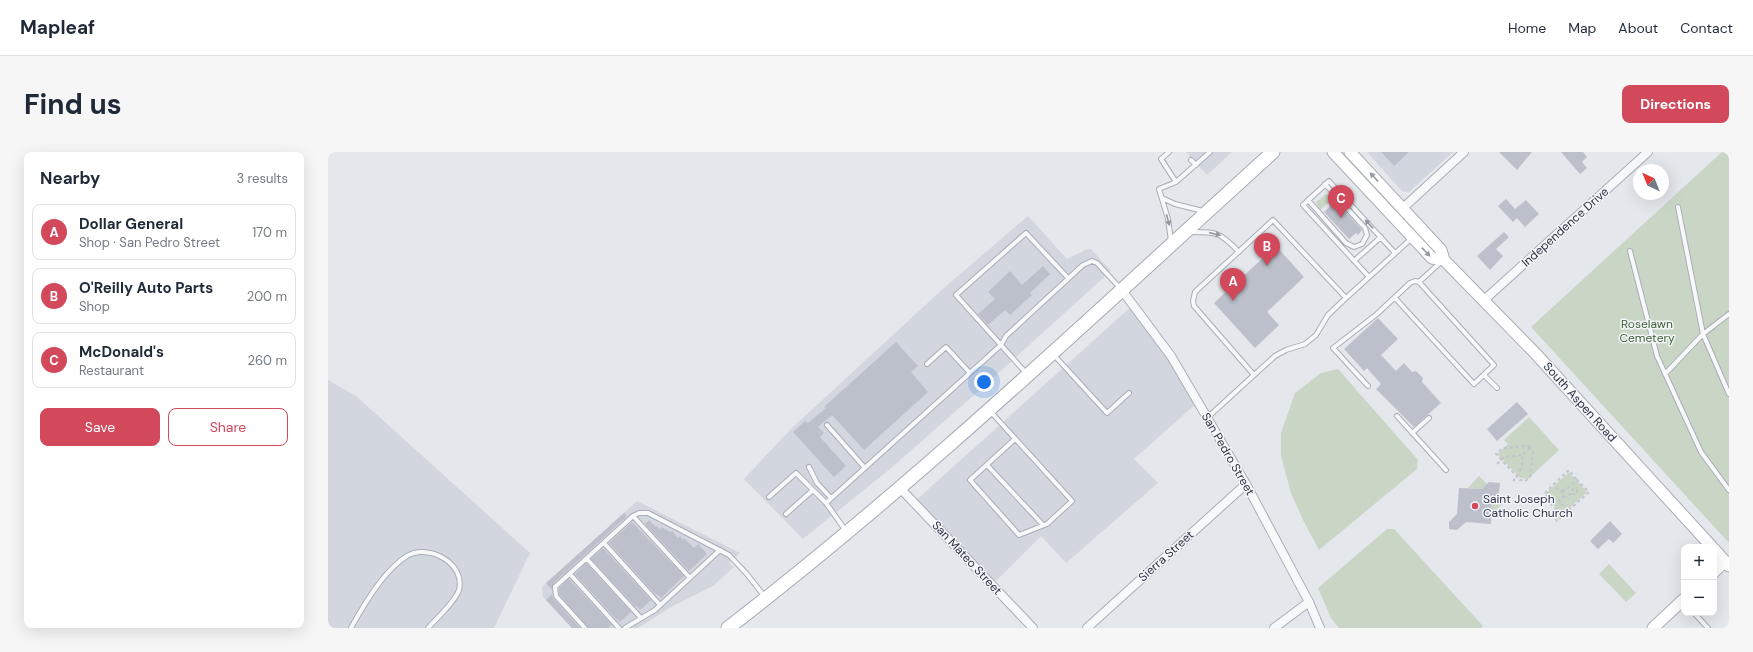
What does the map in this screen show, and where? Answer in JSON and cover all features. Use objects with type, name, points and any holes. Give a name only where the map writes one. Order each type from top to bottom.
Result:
[{"type":"main road","points":[[728,628],[848,533],[900,488],[1273,152]]},
{"type":"street","name":"South Aspen Road","points":[[1333,152],[1432,258],[1444,260]]},
{"type":"street","name":"South Aspen Road","points":[[1350,152],[1422,229],[1440,250],[1444,260],[1535,353],[1709,544]]},
{"type":"street","points":[[1403,208],[1464,152]]},
{"type":"street","points":[[1634,152],[1641,159]]},
{"type":"street","name":"Independence Drive","points":[[1483,301],[1648,152]]},
{"type":"street","name":"San Pedro Street","points":[[1121,289],[1171,356],[1246,484],[1309,602],[1320,628]]},
{"type":"street","name":"Sierra Street","points":[[1087,628],[1246,484]]},
{"type":"street","name":"San Mateo Street","points":[[900,488],[1033,628]]},
{"type":"street","name":"South Aspen Road","points":[[1717,552],[1728,562]]},
{"type":"street","points":[[1717,570],[1728,562]]},
{"type":"street","points":[[1274,628],[1309,602]]},
{"type":"street","points":[[1653,628],[1681,604]]},
{"type":"lane","points":[[1169,152],[1161,159],[1176,182]]},
{"type":"lane","points":[[1172,243],[1171,232],[1159,189],[1176,182],[1196,165],[1207,153]]},
{"type":"lane","points":[[1191,160],[1196,165]]},
{"type":"lane","points":[[1369,277],[1303,205],[1325,184],[1329,181],[1395,253]]},
{"type":"lane","points":[[1308,200],[1346,243],[1354,247],[1362,244],[1367,235],[1366,228],[1325,184]]},
{"type":"lane","points":[[1162,198],[1175,204],[1207,212]]},
{"type":"lane","points":[[1678,207],[1703,334],[1729,394]]},
{"type":"lane","points":[[1254,375],[1194,306],[1192,301],[1196,292],[1273,220],[1346,298]]},
{"type":"lane","points":[[1207,418],[1275,356],[1286,350],[1305,344],[1316,335],[1328,315],[1422,229]]},
{"type":"lane","points":[[1184,231],[1213,232],[1221,235],[1239,252]]},
{"type":"lane","points":[[1027,374],[956,295],[1026,233],[1068,278]]},
{"type":"lane","points":[[1354,261],[1381,237]]},
{"type":"lane","points":[[1630,251],[1657,356],[1701,452],[1729,490]]},
{"type":"lane","points":[[1368,386],[1333,348],[1378,314],[1410,283],[1419,282],[1444,260]]},
{"type":"lane","points":[[826,503],[1001,345],[1006,336],[1082,264],[1092,261],[1097,263],[1121,289]]},
{"type":"lane","points":[[1395,298],[1474,384],[1494,365],[1419,282]]},
{"type":"lane","points":[[1665,374],[1703,334],[1729,314]]},
{"type":"lane","points":[[927,364],[946,347],[970,373]]},
{"type":"lane","points":[[1052,352],[1107,413],[1129,393]]},
{"type":"lane","points":[[1484,375],[1497,388]]},
{"type":"lane","points":[[988,409],[1072,501],[1047,524],[1019,535],[970,480],[1015,439]]},
{"type":"lane","points":[[1397,416],[1446,470]]},
{"type":"lane","points":[[1412,433],[1429,418]]},
{"type":"lane","points":[[827,425],[865,468]]},
{"type":"lane","points":[[987,464],[1043,525]]},
{"type":"lane","points":[[809,467],[817,483],[831,498]]},
{"type":"lane","points":[[769,497],[796,473],[826,503],[848,533]]},
{"type":"lane","points":[[786,514],[813,490]]},
{"type":"lane","points":[[585,628],[556,596],[555,587],[633,516],[639,513],[648,513],[729,555],[742,568],[766,599]]},
{"type":"lane","points":[[633,516],[690,578]]},
{"type":"lane","points":[[604,543],[660,605]]},
{"type":"lane","points":[[625,628],[660,605],[720,550]]},
{"type":"lane","points":[[351,628],[360,610],[396,564],[408,555],[422,552],[434,554],[446,559],[455,569],[460,578],[459,591],[428,628]]},
{"type":"lane","points":[[587,558],[641,618]]},
{"type":"lane","points":[[570,574],[619,628]]},
{"type":"lane","points":[[1697,616],[1708,628]]},
{"type":"path","points":[[1529,446],[1533,451],[1530,478],[1525,481],[1517,477],[1501,460],[1496,454],[1502,448],[1529,446]]},
{"type":"path","points":[[1497,464],[1505,457],[1518,457],[1530,448]]},
{"type":"path","points":[[1513,481],[1517,477],[1524,458],[1522,455]]},
{"type":"path","points":[[1518,457],[1518,459],[1522,460]]},
{"type":"path","points":[[1546,518],[1550,514],[1556,509],[1544,494],[1569,470],[1588,492],[1557,521],[1550,514]]},
{"type":"path","points":[[1562,491],[1568,488],[1572,482],[1577,480]]},
{"type":"path","points":[[1554,484],[1558,490],[1562,491],[1564,497]]},
{"type":"path","points":[[1560,501],[1564,497],[1571,494]]},
{"type":"path","points":[[1550,503],[1554,500],[1560,501],[1560,504],[1563,505],[1568,511]]},
{"type":"shaded area","points":[[1186,152],[1232,152],[1207,175]]},
{"type":"shaded area","points":[[1367,152],[1453,152],[1409,192],[1402,191]]},
{"type":"shaded area","points":[[1028,216],[1067,259],[1085,250],[1091,249],[1111,271],[890,469],[803,539],[744,479],[791,429],[945,287]]},
{"type":"shaded area","points":[[1133,305],[1198,402],[1134,459],[1158,483],[1066,563],[1041,536],[992,585],[914,502]]},
{"type":"shaded area","points":[[328,380],[356,396],[530,553],[494,628],[328,628]]},
{"type":"shaded area","points":[[637,501],[740,553],[729,563],[734,567],[713,586],[671,607],[638,628],[572,628],[543,597],[542,587]]},
{"type":"green space","name":"Roselawn Cemetery","points":[[1722,152],[1729,152],[1729,543],[1531,327]]},
{"type":"green space","points":[[1326,194],[1333,198],[1320,210],[1316,202]]},
{"type":"green space","points":[[1338,369],[1418,460],[1417,469],[1319,550],[1291,493],[1281,456],[1281,433],[1295,393],[1321,373]]},
{"type":"green space","points":[[1529,417],[1559,450],[1528,479],[1520,478],[1497,454],[1508,444],[1504,440]]},
{"type":"green space","points":[[1569,472],[1587,492],[1557,520],[1552,514],[1557,509],[1546,497],[1546,493]]},
{"type":"green space","points":[[1479,476],[1487,484],[1482,489],[1468,488]]},
{"type":"green space","points":[[1497,495],[1504,503],[1492,513],[1492,499]]},
{"type":"green space","points":[[1387,529],[1394,529],[1483,626],[1481,628],[1339,628],[1331,618],[1318,588]]},
{"type":"green space","points":[[1609,564],[1636,593],[1626,602],[1599,574]]},
{"type":"building","points":[[1381,152],[1409,152],[1394,166]]},
{"type":"building","points":[[1499,152],[1532,152],[1517,170]]},
{"type":"building","points":[[1561,152],[1583,152],[1587,157],[1582,162],[1587,168],[1580,174]]},
{"type":"building","points":[[1506,199],[1515,209],[1526,200],[1539,214],[1525,227],[1517,218],[1513,222],[1498,206]]},
{"type":"building","points":[[1336,201],[1362,230],[1358,235],[1356,233],[1349,239],[1324,212]]},
{"type":"building","points":[[1504,232],[1509,237],[1496,249],[1503,256],[1490,270],[1477,256]]},
{"type":"building","points":[[1276,246],[1304,277],[1267,312],[1279,325],[1255,348],[1214,303]]},
{"type":"building","points":[[1043,266],[1050,274],[1030,293],[1032,295],[1010,315],[1005,310],[988,325],[978,314],[995,299],[988,292],[1010,271],[1022,285]]},
{"type":"building","points":[[1378,318],[1398,339],[1381,355],[1396,371],[1404,363],[1412,372],[1416,371],[1423,378],[1422,382],[1441,403],[1414,427],[1376,389],[1381,384],[1367,368],[1364,371],[1344,349]]},
{"type":"building","points":[[896,342],[918,366],[911,372],[928,392],[864,450],[832,415],[818,427],[824,433],[820,437],[846,466],[834,477],[793,432],[805,421],[808,423],[826,408],[824,407]]},
{"type":"building","points":[[1517,402],[1528,414],[1497,441],[1487,429]]},
{"type":"building","name":"Saint Joseph Catholic Church","points":[[1489,482],[1500,483],[1499,493],[1492,499],[1491,524],[1466,522],[1457,530],[1449,529],[1449,522],[1457,514],[1459,488],[1482,489]]},
{"type":"building","points":[[624,513],[627,516],[553,584],[552,590],[546,583]]},
{"type":"building","points":[[649,520],[656,527],[657,526],[660,529],[662,527],[670,532],[672,531],[678,538],[680,536],[683,540],[684,538],[694,548],[698,544],[707,554],[689,571],[645,524]]},
{"type":"building","points":[[1610,521],[1622,534],[1613,543],[1609,539],[1598,549],[1590,541]]},
{"type":"building","points":[[632,522],[684,576],[661,598],[657,594],[656,595],[609,543]]},
{"type":"building","points":[[603,548],[651,600],[640,610],[591,559]]},
{"type":"building","points":[[586,563],[631,612],[620,622],[575,574]]},
{"type":"building","points":[[569,579],[612,625],[608,628],[588,628],[559,594],[559,588]]},
{"type":"building","points":[[552,594],[553,598],[580,628],[572,628],[546,600]]},
{"type":"place","name":"McDonald's","points":[[1341,218]]},
{"type":"place","name":"O'Reilly Auto Parts","points":[[1267,266]]},
{"type":"place","name":"Dollar General","points":[[1233,301]]},
{"type":"place","name":"Saint Joseph Catholic Church","points":[[1475,506]]}]
